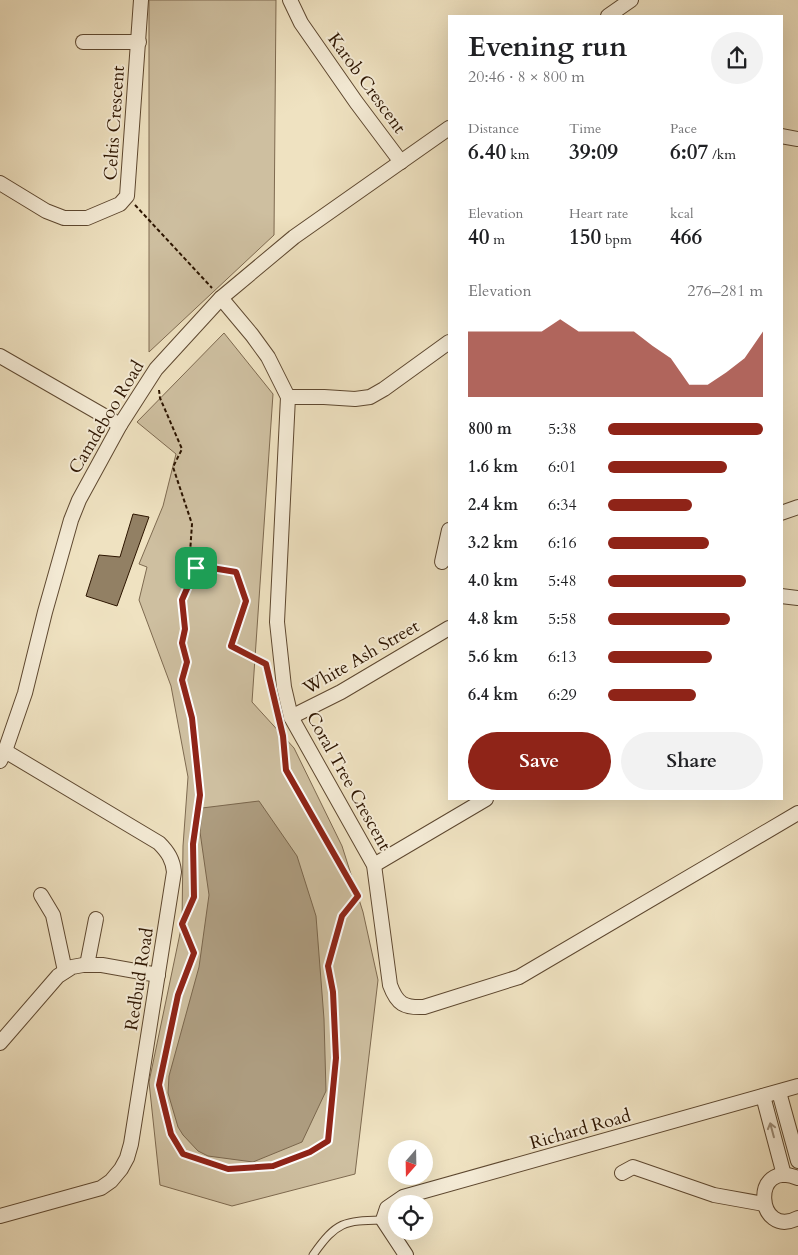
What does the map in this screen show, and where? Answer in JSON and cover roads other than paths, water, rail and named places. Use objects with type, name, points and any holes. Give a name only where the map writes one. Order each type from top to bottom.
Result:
[{"type":"street","name":"Celtis Crescent","points":[[0,183],[46,211],[64,218],[87,218],[120,204],[127,196],[141,0]]},
{"type":"street","name":"Karob Crescent","points":[[290,0],[301,23],[401,162]]},
{"type":"street","points":[[609,15],[631,0]]},
{"type":"street","points":[[84,42],[138,42]]},
{"type":"street","name":"Camdeboo Road","points":[[3,756],[25,693],[71,520],[79,500],[120,426],[156,369],[221,298],[294,237],[448,129]]},
{"type":"street","points":[[783,136],[798,139]]},
{"type":"street","points":[[221,298],[268,358],[288,396],[356,399],[370,397],[448,343]]},
{"type":"street","points":[[0,356],[120,426]]},
{"type":"street","name":"Coral Tree Crescent","points":[[288,396],[277,622],[285,718],[374,865],[390,985],[395,998],[402,1004],[410,1008],[424,1007],[519,977],[798,814]]},
{"type":"street","points":[[783,512],[798,507]]},
{"type":"street","points":[[442,563],[448,535]]},
{"type":"street","points":[[783,596],[798,598]]},
{"type":"street","name":"White Ash Street","points":[[285,718],[341,692],[448,629]]},
{"type":"street","name":"Redbud Road","points":[[0,1216],[101,1188],[111,1181],[127,1158],[131,1144],[174,872],[173,862],[167,851],[159,843],[3,756]]},
{"type":"street","points":[[374,865],[484,800]]},
{"type":"street","points":[[41,895],[55,919],[65,971]]},
{"type":"street","points":[[88,965],[96,919]]},
{"type":"street","points":[[0,1044],[58,976],[72,967],[102,966],[158,975]]},
{"type":"street","name":"Richard Road","points":[[383,1220],[388,1208],[403,1197],[798,1086]]},
{"type":"street","points":[[778,1092],[798,1161]]},
{"type":"street","points":[[763,1096],[791,1176],[777,1177],[770,1182],[765,1188],[764,1204],[767,1211],[780,1220],[788,1221],[798,1218]]},
{"type":"street","points":[[622,1173],[633,1167],[714,1195],[764,1204]]},
{"type":"street","points":[[383,1220],[406,1255]]},
{"type":"lane","points":[[312,1255],[326,1237],[343,1224],[352,1221],[383,1220]]}]
